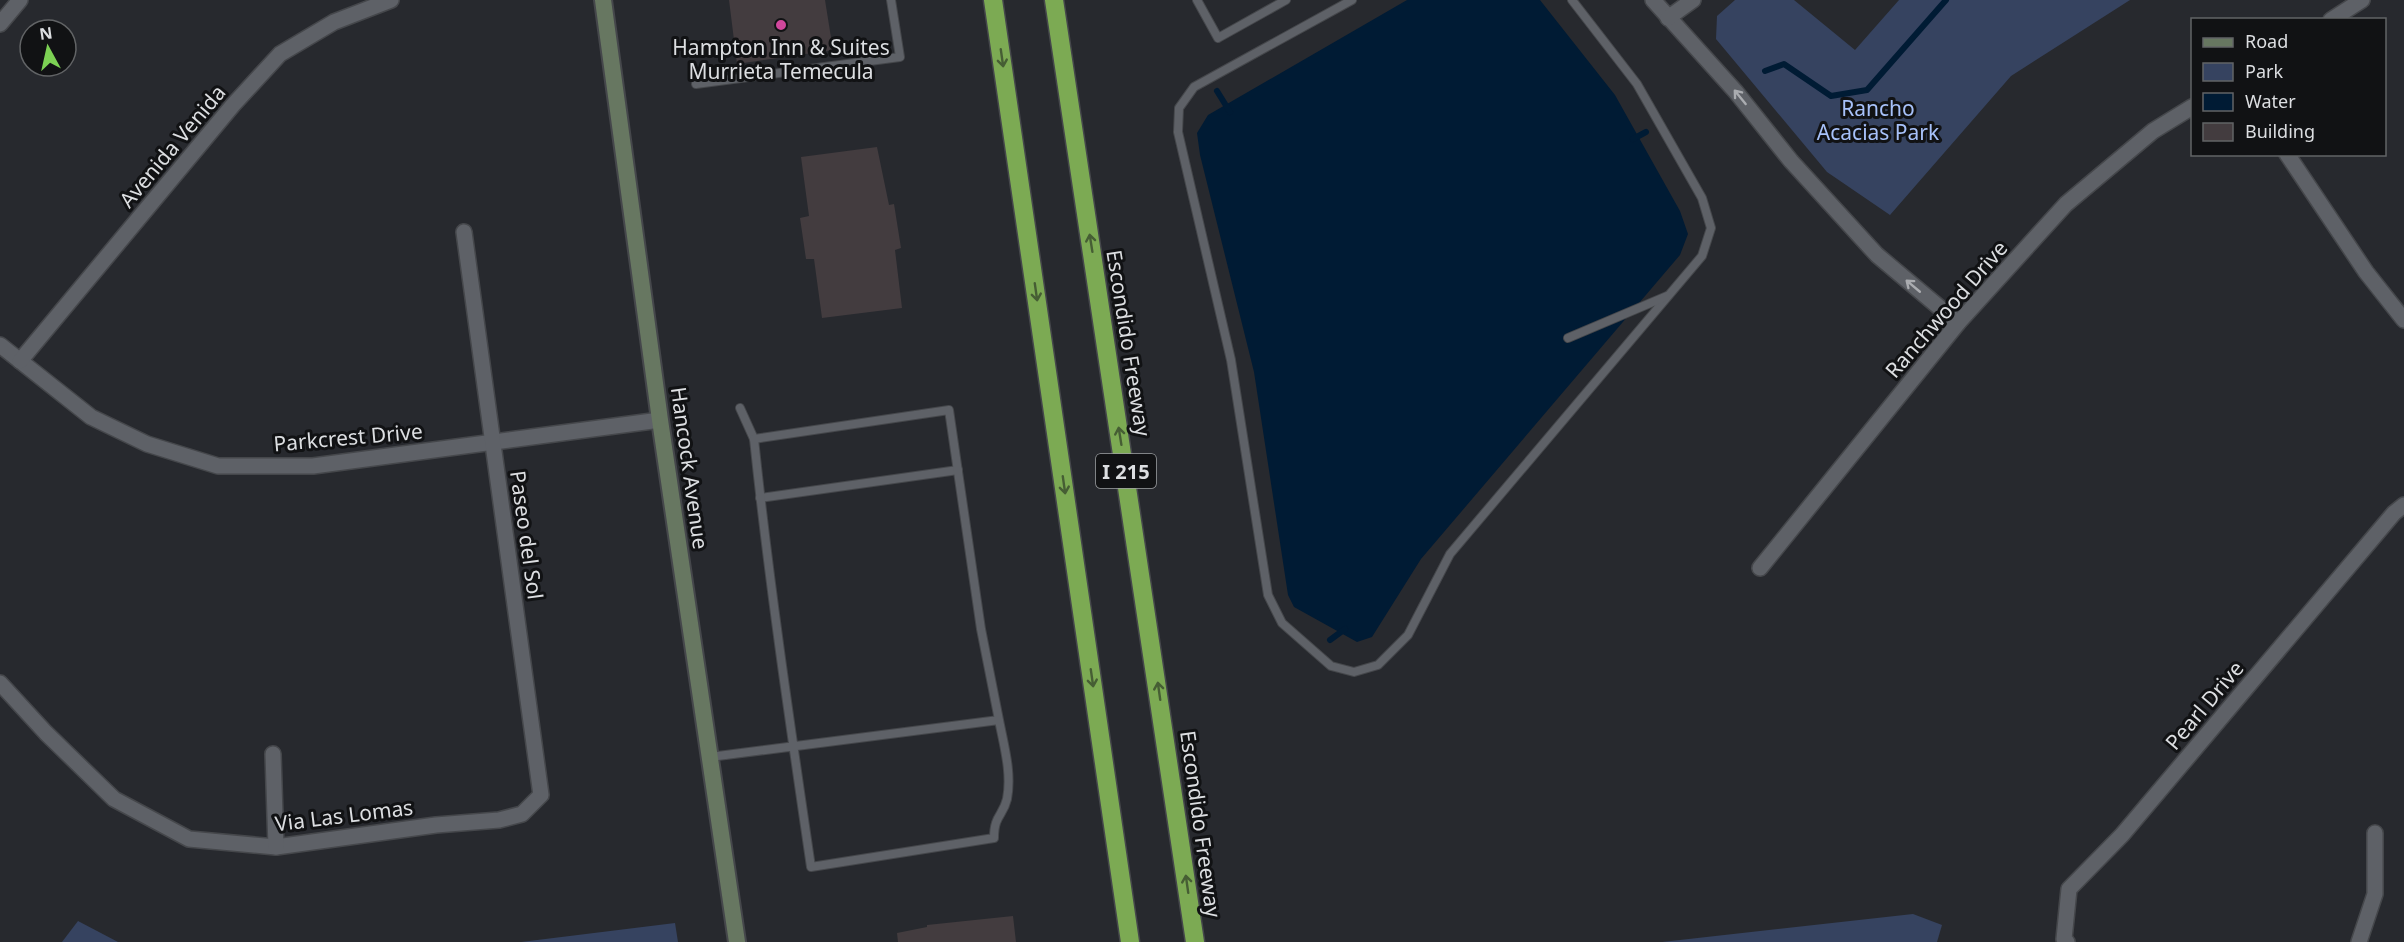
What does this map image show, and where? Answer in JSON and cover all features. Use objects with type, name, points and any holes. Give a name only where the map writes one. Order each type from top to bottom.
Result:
[{"type":"highway","points":[[993,0],[1130,942]]},
{"type":"highway","name":"Escondido Freeway","points":[[1054,0],[1195,942]]},
{"type":"main road","name":"Hancock Avenue","points":[[603,0],[660,420],[737,942]]},
{"type":"street","points":[[0,24],[20,0]]},
{"type":"street","name":"Avenida Venida","points":[[20,362],[233,105],[280,54],[334,22],[391,0]]},
{"type":"street","points":[[1653,0],[1736,92],[1791,161],[1877,255],[1958,323]]},
{"type":"street","points":[[1668,18],[1693,0]]},
{"type":"street","points":[[2334,18],[2362,0]]},
{"type":"street","name":"Ranchwood Drive","points":[[1760,568],[1958,323],[2066,204],[2153,131],[2191,108]]},
{"type":"street","points":[[2288,156],[2366,272],[2404,320]]},
{"type":"street","name":"Paseo del Sol","points":[[464,231],[541,795],[522,814],[500,820]]},
{"type":"street","name":"Parkcrest Drive","points":[[0,345],[91,417],[147,444],[218,466],[313,465],[660,420]]},
{"type":"street","name":"Pearl Drive","points":[[2067,942],[2064,939],[2069,889],[2122,835],[2394,513],[2404,505]]},
{"type":"street","name":"Via Las Lomas","points":[[0,683],[46,733],[114,799],[189,839],[276,847],[436,825],[500,820]]},
{"type":"street","points":[[273,754],[276,847]]},
{"type":"street","points":[[2359,942],[2375,894],[2375,833]]},
{"type":"lane","points":[[696,84],[900,57],[891,0]]},
{"type":"lane","points":[[1197,0],[1218,38],[1286,0]]},
{"type":"lane","points":[[1352,0],[1194,87],[1179,108],[1178,132],[1231,360],[1268,595],[1282,623],[1331,666],[1354,672],[1378,664],[1408,635],[1450,554],[1702,256],[1711,228],[1702,198],[1637,84],[1572,0]]},
{"type":"lane","points":[[1568,338],[1669,296]]},
{"type":"lane","points":[[740,408],[754,439],[793,747],[811,867],[994,838],[994,822],[1006,802],[1009,778],[981,629],[949,410],[754,439]]},
{"type":"lane","points":[[760,498],[958,470]]},
{"type":"lane","points":[[709,758],[999,720]]},
{"type":"green space","name":"Rancho Acacias Park","points":[[1735,0],[1794,0],[1855,50],[1899,0],[2130,0],[2011,76],[1890,215],[1827,172],[1716,39],[1717,16]]},
{"type":"green space","points":[[1913,914],[1942,925],[1937,942],[1662,942]]},
{"type":"green space","points":[[78,921],[118,942],[62,942]]},
{"type":"green space","points":[[675,923],[678,942],[521,942]]},
{"type":"water","points":[[1407,0],[1540,0],[1615,95],[1680,211],[1688,234],[1680,255],[1421,559],[1372,637],[1357,642],[1294,607],[1288,595],[1254,372],[1200,155],[1197,133],[1208,115]]},
{"type":"building","name":"Hampton Inn & Suites Murrieta Temecula","points":[[729,0],[825,0],[833,50],[737,64]]},
{"type":"building","points":[[877,147],[889,205],[894,204],[901,248],[895,250],[902,308],[822,318],[814,259],[806,259],[800,218],[809,216],[801,157]]},
{"type":"building","points":[[1013,916],[1016,942],[898,942],[897,933],[927,927],[927,925]]},
{"type":"waterway","points":[[1765,71],[1784,64],[1831,96],[1867,90],[1946,0]]},
{"type":"waterway","points":[[1217,91],[1230,112]]},
{"type":"waterway","points":[[1633,139],[1646,132]]},
{"type":"waterway","points":[[1330,640],[1345,629]]},
{"type":"place","name":"Hampton Inn & Suites Murrieta Temecula","points":[[781,25]]}]
